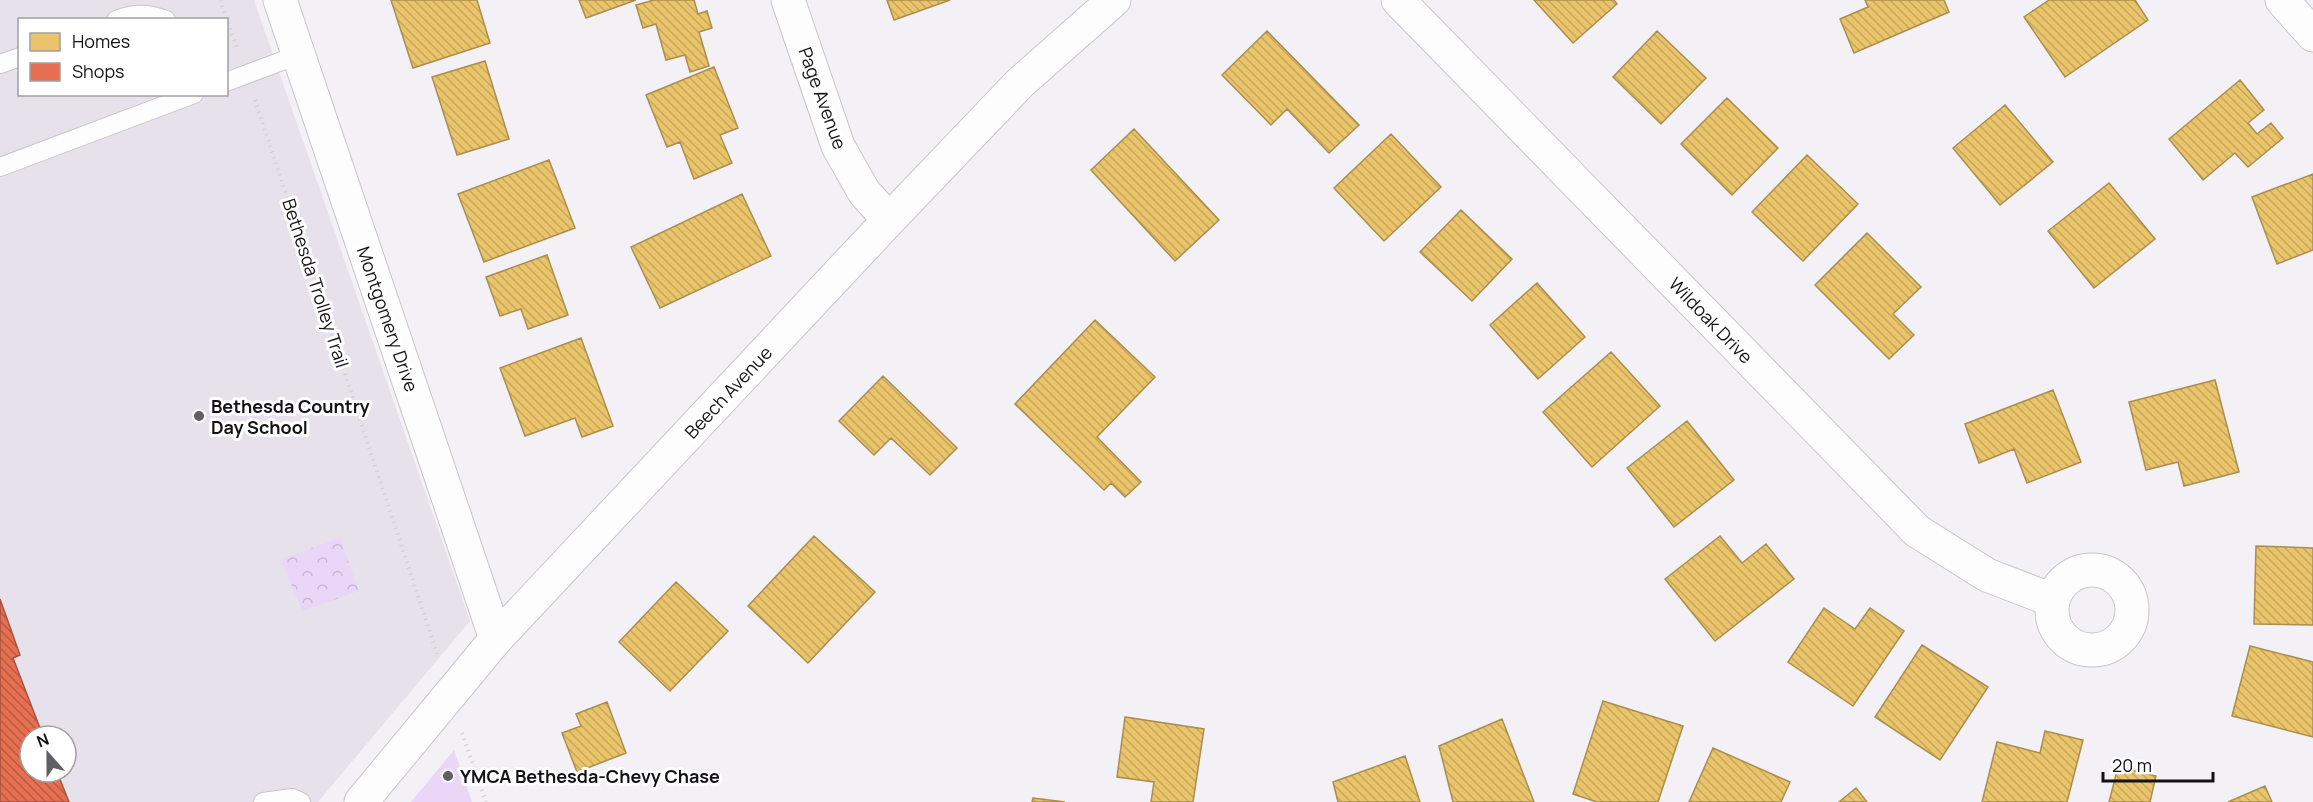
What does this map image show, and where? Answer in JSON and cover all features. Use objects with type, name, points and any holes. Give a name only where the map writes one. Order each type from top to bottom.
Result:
[{"type":"street","name":"Montgomery Drive","points":[[280,0],[496,639]]},
{"type":"street","name":"Page Avenue","points":[[788,0],[838,146],[864,192],[889,220]]},
{"type":"street","name":"Beech Avenue","points":[[361,802],[496,639],[889,220],[1020,83],[1114,0]]},
{"type":"street","name":"Wildoak Drive","points":[[1398,0],[1917,531],[1987,575],[2052,600]]},
{"type":"street","points":[[2282,0],[2313,35]]},
{"type":"lane","points":[[123,18],[136,14],[161,18]]},
{"type":"lane","points":[[228,81],[298,55]]},
{"type":"lane","points":[[0,64],[18,58]]},
{"type":"lane","points":[[0,167],[189,96]]},
{"type":"lane","points":[[263,802],[292,798],[301,802]]},
{"type":"path","name":"Bethesda Trolley Trail","points":[[220,0],[226,18]]},
{"type":"path","name":"Bethesda Trolley Trail","points":[[228,23],[439,663]]},
{"type":"path","points":[[462,731],[486,802]]},
{"type":"shaded area","name":"Bethesda Country Day School","points":[[0,0],[254,0],[470,621],[318,802],[0,802]]},
{"type":"green space","points":[[340,538],[359,591],[302,611],[281,559]]},
{"type":"green space","name":"YMCA Bethesda-Chevy Chase","points":[[454,750],[472,802],[411,802]]},
{"type":"building: Homes","points":[[391,0],[477,0],[490,43],[413,68]]},
{"type":"building: Homes","points":[[579,0],[636,0],[586,18]]},
{"type":"building: Homes","points":[[654,0],[694,0],[698,14],[707,11],[712,28],[699,32],[709,66],[690,72],[685,55],[666,60],[656,24],[643,28],[636,5]]},
{"type":"building: Homes","points":[[887,0],[950,0],[894,20]]},
{"type":"building: Homes","points":[[1534,0],[1614,0],[1617,4],[1573,43]]},
{"type":"building: Homes","points":[[1865,0],[1944,0],[1949,12],[1854,53],[1840,19],[1868,7]]},
{"type":"building: Homes","points":[[2049,0],[2135,0],[2148,20],[2065,77],[2024,17]]},
{"type":"building: Homes","points":[[1267,31],[1359,125],[1329,153],[1287,109],[1271,125],[1222,75]]},
{"type":"building: Homes","points":[[1657,31],[1706,78],[1661,124],[1613,77]]},
{"type":"building: Homes","points":[[485,61],[509,139],[457,155],[432,77]]},
{"type":"building: Homes","points":[[714,67],[738,128],[720,135],[732,163],[694,179],[680,142],[667,147],[646,95]]},
{"type":"building: Homes","points":[[2240,80],[2264,110],[2248,123],[2257,134],[2271,123],[2283,138],[2248,167],[2235,153],[2203,180],[2169,139]]},
{"type":"building: Homes","points":[[1727,98],[1778,148],[1732,195],[1681,144]]},
{"type":"building: Homes","points":[[2005,105],[2053,162],[2000,205],[1953,148]]},
{"type":"building: Homes","points":[[1134,129],[1219,220],[1175,261],[1091,170]]},
{"type":"building: Homes","points":[[1391,134],[1441,187],[1384,241],[1334,188]]},
{"type":"building: Homes","points":[[1807,155],[1858,204],[1803,261],[1752,212]]},
{"type":"building: Homes","points":[[549,160],[575,228],[484,262],[458,194]]},
{"type":"building: Homes","points":[[2313,174],[2313,250],[2277,264],[2252,197]]},
{"type":"building: Homes","points":[[2109,183],[2155,239],[2094,288],[2048,231]]},
{"type":"building: Homes","points":[[742,194],[771,256],[660,308],[631,247]]},
{"type":"building: Homes","points":[[1461,210],[1512,259],[1472,301],[1420,252]]},
{"type":"building: Homes","points":[[1867,233],[1921,287],[1893,314],[1914,335],[1889,359],[1815,285]]},
{"type":"building: Homes","points":[[547,255],[568,315],[528,329],[521,309],[500,316],[486,277]]},
{"type":"building: Homes","points":[[1537,283],[1585,337],[1538,379],[1490,325]]},
{"type":"building: Homes","points":[[1095,320],[1155,377],[1097,437],[1141,482],[1125,497],[1111,483],[1104,490],[1015,404]]},
{"type":"building: Homes","points":[[581,338],[613,426],[582,437],[575,418],[525,436],[500,368]]},
{"type":"building: Homes","points":[[1611,352],[1660,406],[1592,467],[1543,412]]},
{"type":"building: Homes","points":[[883,376],[957,448],[930,475],[891,438],[874,455],[839,421]]},
{"type":"building: Homes","points":[[2215,380],[2239,472],[2184,486],[2178,462],[2146,470],[2129,402]]},
{"type":"building: Homes","points":[[2053,390],[2081,462],[2027,483],[2014,449],[1979,463],[1965,424]]},
{"type":"building: Homes","points":[[1687,421],[1734,480],[1674,527],[1627,468]]},
{"type":"building: Homes","points":[[814,536],[875,592],[808,663],[748,606]]},
{"type":"building: Homes","points":[[1720,536],[1742,563],[1766,544],[1794,579],[1715,641],[1665,579]]},
{"type":"building: Homes","points":[[2256,546],[2313,548],[2313,625],[2254,624]]},
{"type":"building: Homes","points":[[676,582],[728,631],[670,691],[619,642]]},
{"type":"building: Homes","points":[[1824,608],[1855,629],[1870,608],[1904,631],[1853,706],[1788,662]]},
{"type":"building: Homes","points":[[1922,645],[1988,687],[1940,760],[1875,717]]},
{"type":"building: Homes","points":[[2250,646],[2313,662],[2313,737],[2232,716]]},
{"type":"building: Homes","points":[[1603,701],[1683,726],[1658,802],[1597,802],[1573,794]]},
{"type":"building: Homes","points":[[607,702],[626,753],[577,772],[562,733],[581,726],[576,714]]},
{"type":"building: Homes","points":[[1125,717],[1204,729],[1193,802],[1151,802],[1154,782],[1117,777]]},
{"type":"building: Homes","points":[[1502,719],[1534,802],[1453,802],[1439,746]]},
{"type":"building: Homes","points":[[2045,731],[2083,740],[2067,802],[1982,802],[1997,742],[2040,753]]},
{"type":"building: Homes","points":[[1713,748],[1790,782],[1781,802],[1689,802]]},
{"type":"building: Homes","points":[[1405,756],[1420,802],[1338,802],[1333,782]]},
{"type":"building: Homes","points":[[2118,767],[2156,776],[2150,802],[2109,802]]},
{"type":"building: Homes","points":[[2265,786],[2272,802],[2228,802]]},
{"type":"building: Homes","points":[[1856,788],[1867,802],[1839,802]]},
{"type":"building: Homes","points":[[1033,798],[1065,802],[1032,802]]},
{"type":"building: Shops","points":[[0,599],[20,655],[13,658],[38,724],[18,724],[18,784],[62,784],[69,802],[0,802]]},
{"type":"place","name":"Bethesda Country Day School","points":[[199,416]]},
{"type":"place","name":"YMCA Bethesda-Chevy Chase","points":[[448,776]]}]
